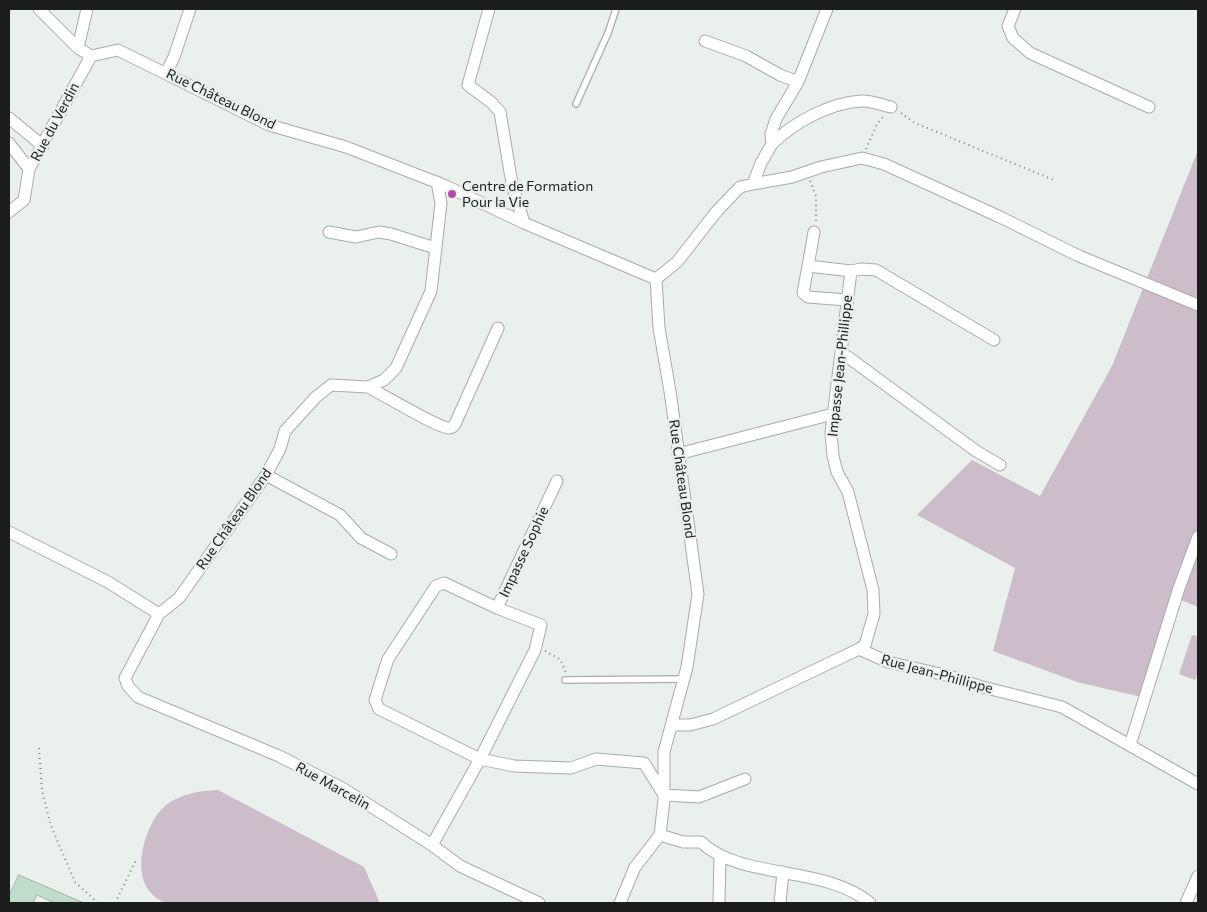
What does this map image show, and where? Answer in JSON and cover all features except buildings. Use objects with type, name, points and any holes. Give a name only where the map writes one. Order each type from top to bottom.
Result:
[{"type":"street","points":[[39,9],[78,48],[91,56]]},
{"type":"street","points":[[78,48],[87,9]]},
{"type":"street","points":[[166,73],[174,57],[190,9]]},
{"type":"street","points":[[489,9],[468,85],[492,102],[500,112],[512,184],[524,224]]},
{"type":"street","points":[[772,144],[771,134],[776,119],[798,82],[827,9]]},
{"type":"street","points":[[1015,9],[1008,26],[1013,38],[1030,53],[1150,107]]},
{"type":"street","points":[[705,42],[746,56],[798,82]]},
{"type":"street","name":"Rue Château Blond","points":[[91,56],[118,50],[269,125],[346,147],[437,182],[524,224],[656,279],[659,328],[670,391],[698,594],[684,679],[664,752],[664,795],[660,836]]},
{"type":"street","name":"Rue du Verdin","points":[[9,212],[24,200],[29,169],[91,56]]},
{"type":"street","points":[[753,184],[760,163],[772,144],[788,128],[838,105],[863,100],[891,107]]},
{"type":"street","points":[[9,118],[43,146]]},
{"type":"street","points":[[9,143],[29,169]]},
{"type":"street","points":[[656,279],[677,262],[716,212],[740,187],[792,178],[862,158],[884,164],[1009,221],[1079,256],[1198,305]]},
{"type":"street","points":[[368,387],[384,380],[396,368],[431,291],[441,203],[437,182]]},
{"type":"street","points":[[329,232],[356,237],[379,232],[435,248]]},
{"type":"street","points":[[814,232],[803,293],[808,297],[847,300]]},
{"type":"street","points":[[808,266],[851,271],[861,269],[876,270],[994,340]]},
{"type":"street","name":"Impasse Jean-Phillippe","points":[[851,271],[831,433],[833,456],[837,472],[848,492],[873,590],[874,614],[865,645],[859,649]]},
{"type":"street","points":[[368,387],[431,421],[447,428],[452,428],[498,328]]},
{"type":"street","points":[[841,352],[976,451],[1000,465]]},
{"type":"street","name":"Rue Château Blond","points":[[125,678],[159,614],[179,598],[266,476],[280,449],[284,431],[316,397],[332,385],[368,387]]},
{"type":"street","points":[[678,454],[833,414]]},
{"type":"street","points":[[266,476],[340,514],[361,538],[391,554]]},
{"type":"street","name":"Impasse Sophie","points":[[432,845],[480,759],[536,646],[542,625],[497,608],[557,481]]},
{"type":"street","points":[[9,532],[108,582],[159,614]]},
{"type":"street","points":[[1130,744],[1178,588],[1198,537]]},
{"type":"street","points":[[497,608],[444,583],[436,586],[388,659],[375,700],[380,709],[480,759],[514,766],[571,768],[581,767],[596,759],[644,763],[664,795],[700,797],[744,779]]},
{"type":"street","points":[[672,725],[690,725],[713,719],[859,649]]},
{"type":"street","name":"Rue Jean-Phillippe","points":[[859,649],[888,662],[949,676],[979,686],[1062,707],[1198,784]]},
{"type":"street","name":"Rue Marcelin","points":[[125,678],[128,686],[138,697],[286,760],[342,788],[432,845],[460,866],[539,903]]},
{"type":"street","points":[[620,903],[635,867],[660,836],[683,842],[700,842],[710,851],[753,866],[830,883],[848,890],[870,903]]},
{"type":"street","points":[[719,903],[720,855]]},
{"type":"street","points":[[780,903],[783,872]]},
{"type":"street","points":[[1186,903],[1198,876]]},
{"type":"lane","points":[[576,104],[608,32],[616,9]]},
{"type":"lane","points":[[567,680],[684,679]]},
{"type":"path","points":[[862,158],[877,124],[891,107],[915,123],[1054,180]]},
{"type":"path","points":[[808,172],[816,196],[817,215],[814,232]]},
{"type":"path","points":[[536,646],[560,659],[567,680]]},
{"type":"path","points":[[39,748],[42,791],[51,826],[75,882],[98,903]]},
{"type":"path","points":[[115,903],[136,860]]},
{"type":"shaded area","points":[[1198,150],[1198,607],[1176,598],[1168,614],[1150,699],[1077,682],[993,651],[1015,568],[917,515],[972,460],[1040,496],[1112,366]]},
{"type":"shaded area","points":[[1192,635],[1198,636],[1198,674],[1195,680],[1179,674]]},
{"type":"shaded area","points":[[218,790],[364,867],[380,903],[166,903],[156,898],[146,887],[141,865],[142,852],[149,828],[161,810],[173,800],[203,791]]},
{"type":"place","name":"Centre de Formation Pour la Vie","points":[[452,194]]}]
